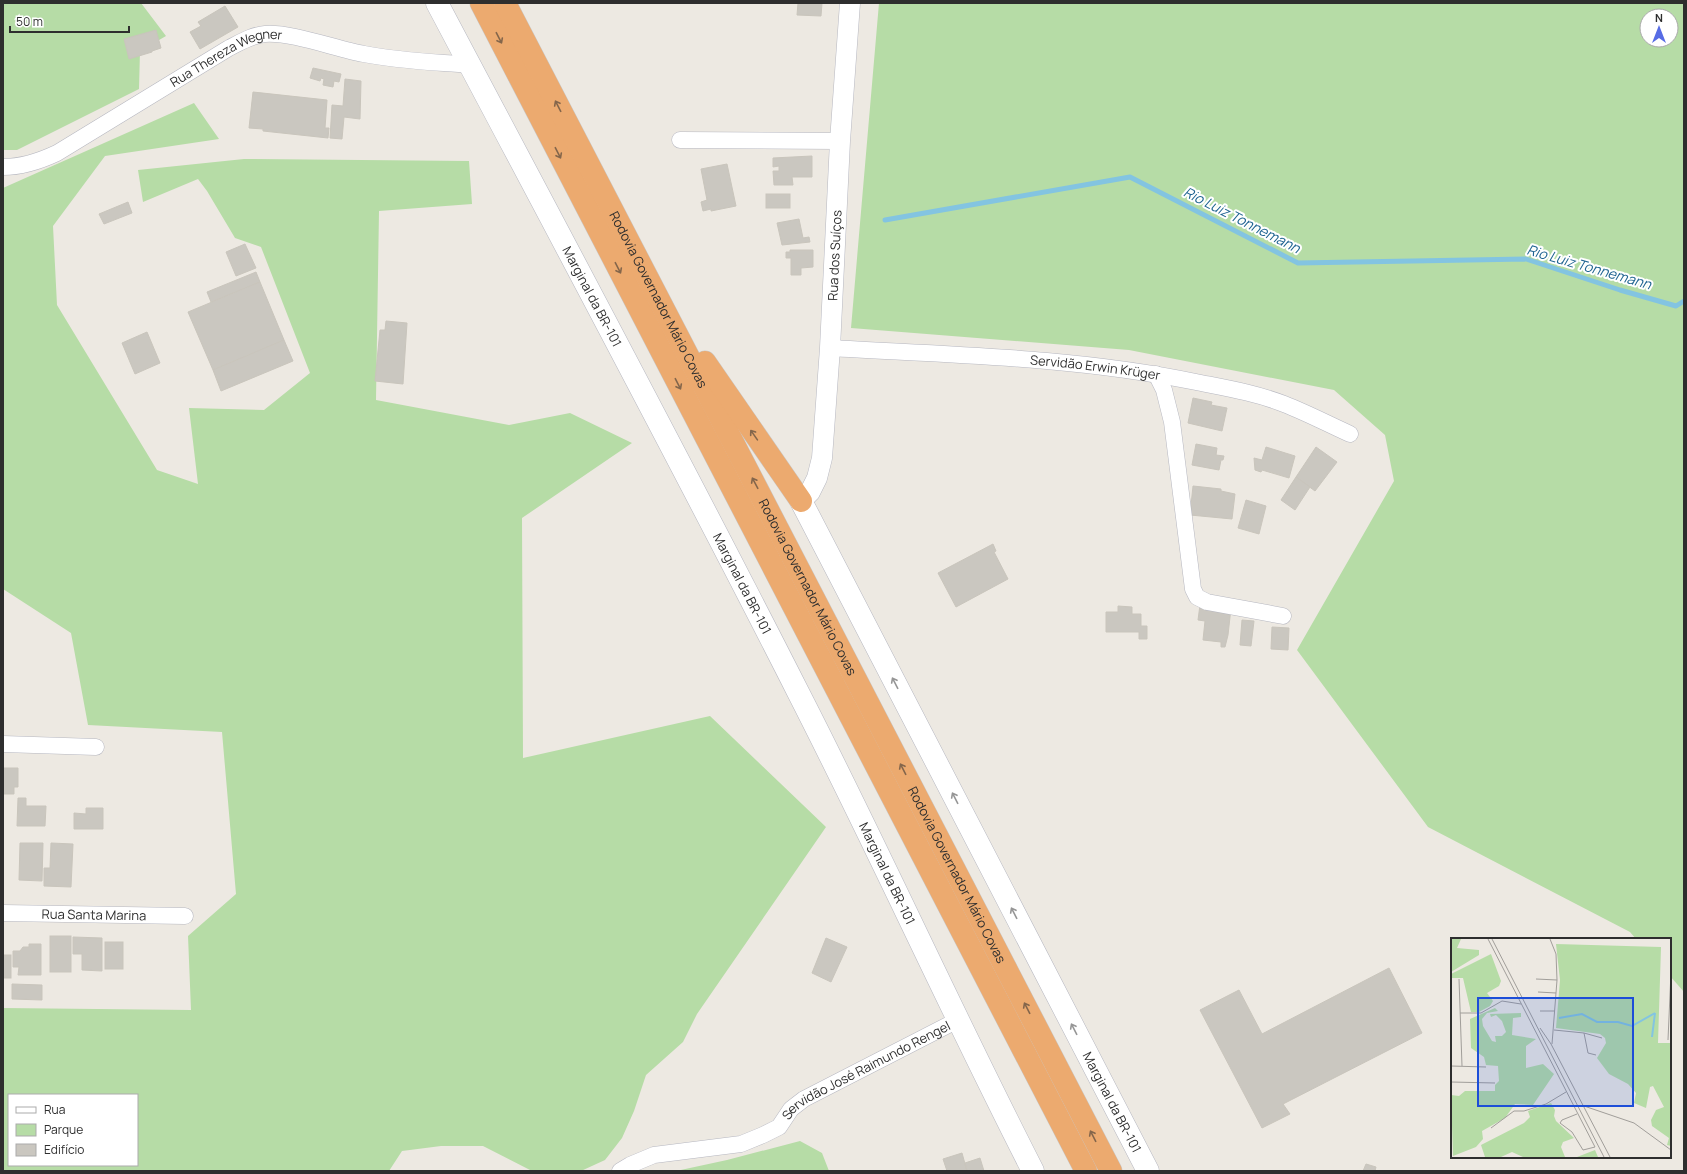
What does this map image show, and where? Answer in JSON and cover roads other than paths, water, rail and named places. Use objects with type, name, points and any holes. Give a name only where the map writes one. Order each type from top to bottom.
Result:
[{"type":"highway","name":"Rodovia Governador Mário Covas","points":[[481,3],[1086,1171]]},
{"type":"highway","name":"Rodovia Governador Mário Covas","points":[[505,3],[1111,1171]]},
{"type":"highway","points":[[647,279],[800,501]]},
{"type":"main road","name":"Marginal da BR-101","points":[[437,3],[798,691],[1033,1171]]},
{"type":"main road","name":"Marginal da BR-101","points":[[800,501],[1149,1168]]},
{"type":"street","name":"Rua dos Suíços","points":[[800,501],[810,492],[817,478],[822,458],[830,348],[840,141],[850,3]]},
{"type":"street","name":"Rua Thereza Wegner","points":[[3,166],[22,165],[39,161],[57,153],[251,36],[267,34],[283,35],[362,54],[470,65]]},
{"type":"street","points":[[680,140],[840,141]]},
{"type":"street","name":"Servidão Erwin Krüger","points":[[830,348],[1044,361],[1111,367],[1156,374],[1220,387],[1284,404],[1350,434]]},
{"type":"street","points":[[1156,374],[1164,390],[1172,422],[1193,589],[1197,597],[1207,602],[1283,616]]},
{"type":"street","points":[[3,744],[96,747]]},
{"type":"street","name":"Rua Santa Marina","points":[[3,913],[185,916]]},
{"type":"street","name":"Servidão José Raimundo Rengel","points":[[620,1171],[654,1155],[741,1144],[763,1135],[779,1127],[791,1109],[804,1099],[958,1020]]},
{"type":"waterway","name":"Rio Luiz Tonnemann","points":[[885,220],[1130,177],[1298,263],[1526,259],[1620,290],[1676,306],[1684,301]]}]
